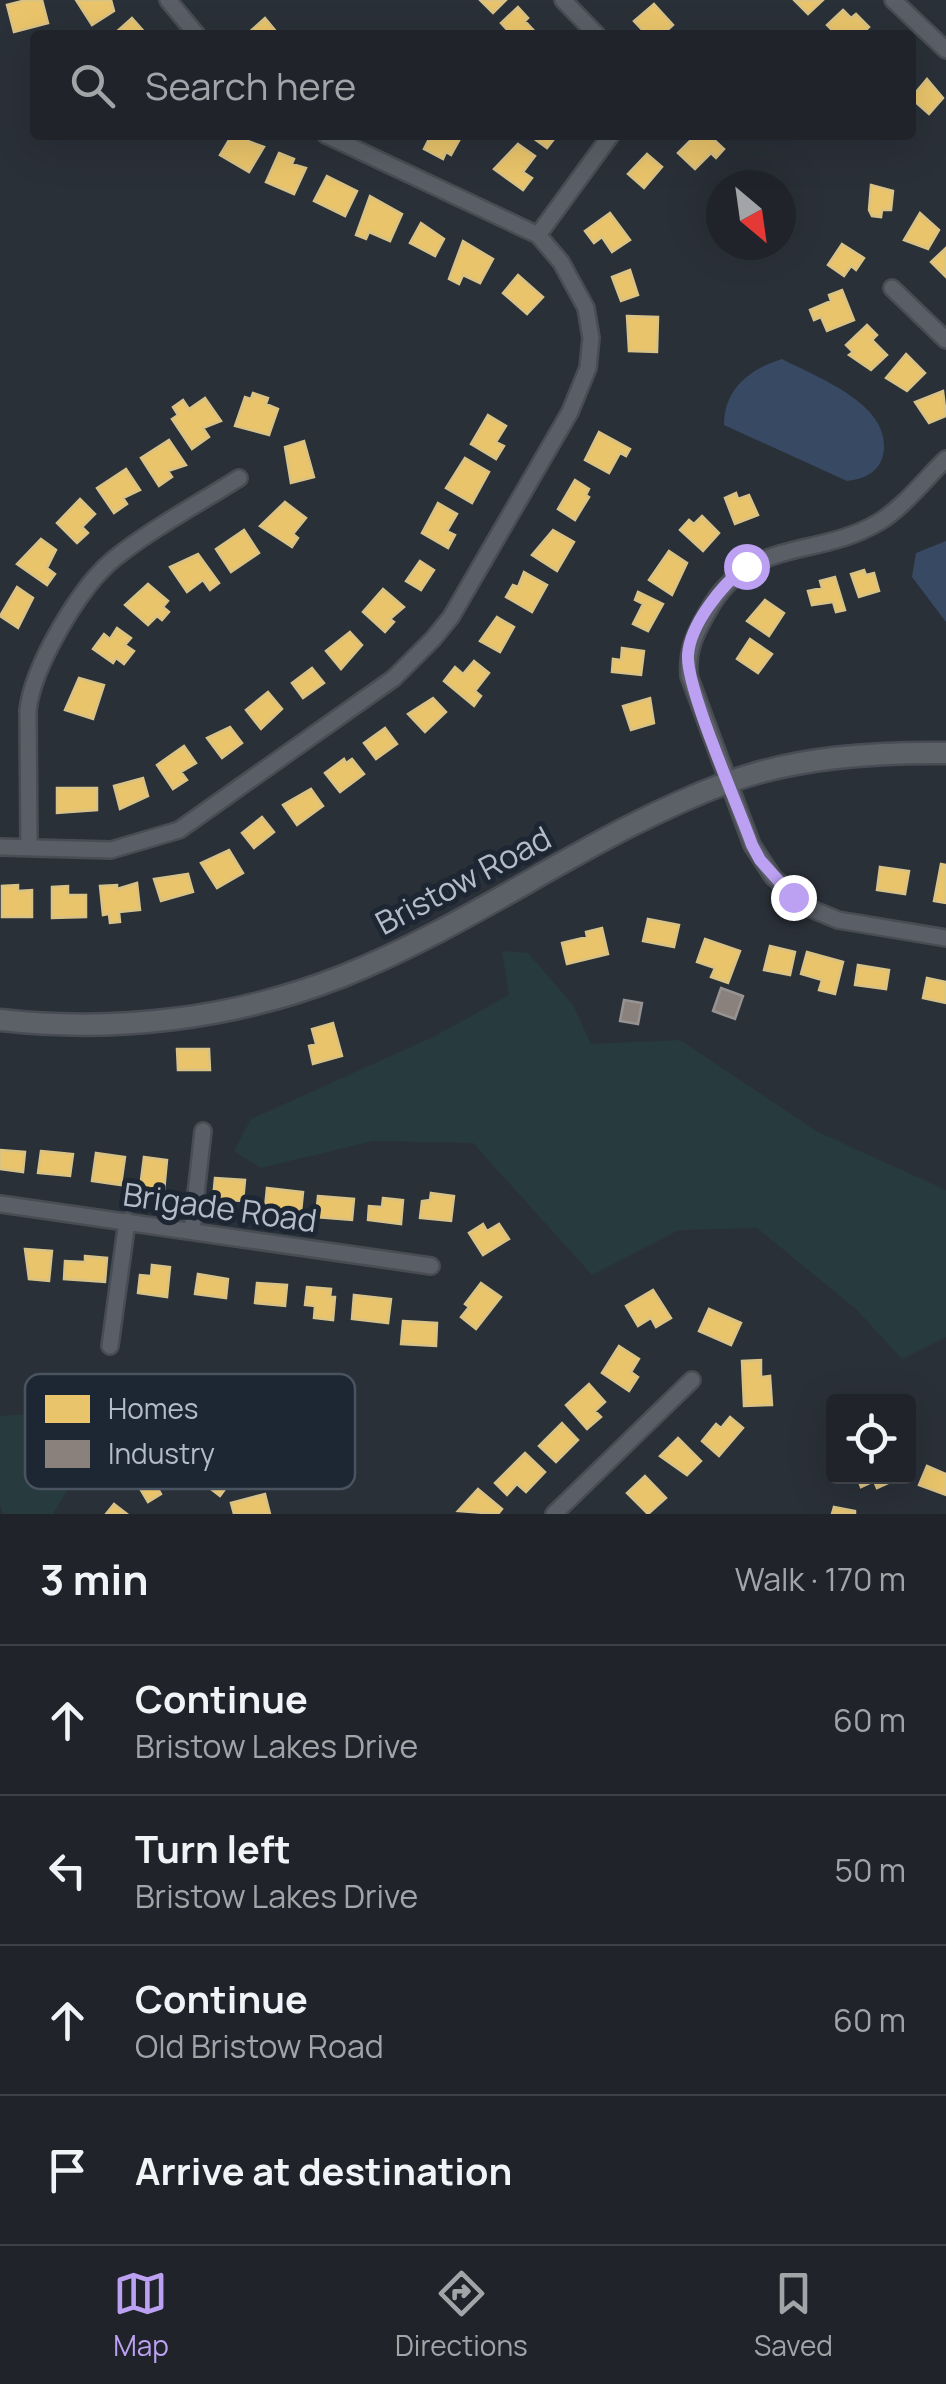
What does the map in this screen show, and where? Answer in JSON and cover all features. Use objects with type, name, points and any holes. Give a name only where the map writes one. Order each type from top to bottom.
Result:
[{"type":"main road","name":"Bristow Road","points":[[0,1020],[110,1025],[176,1020],[243,1007],[342,977],[414,943],[610,834],[730,782],[820,760],[946,752]]},
{"type":"street","points":[[168,0],[193,30]]},
{"type":"street","points":[[563,0],[592,30]]},
{"type":"street","points":[[893,0],[946,50]]},
{"type":"street","points":[[0,847],[111,850],[178,830],[394,678],[442,628],[570,412],[588,368],[591,338],[586,308],[561,262],[538,235],[337,140]]},
{"type":"street","points":[[538,235],[607,140]]},
{"type":"street","points":[[892,288],[946,340]]},
{"type":"street","points":[[946,459],[880,522],[756,561],[734,576],[715,600],[689,647],[689,676],[760,860],[793,897],[838,920],[946,938]]},
{"type":"street","points":[[29,846],[28,710],[31,688],[44,654],[115,558],[239,478]]},
{"type":"street","points":[[192,1230],[203,1131]]},
{"type":"street","name":"Brigade Road","points":[[0,1204],[431,1266]]},
{"type":"street","points":[[110,1346],[127,1221]]},
{"type":"street","points":[[554,1514],[692,1380]]},
{"type":"green space","points":[[502,951],[528,953],[573,1005],[591,1044],[680,1040],[816,1131],[946,1190],[946,1337],[902,1359],[856,1309],[757,1228],[679,1230],[592,1275],[473,1143],[373,1141],[261,1168],[234,1151],[251,1119],[435,1036],[509,995]]},
{"type":"green space","points":[[25,1414],[25,1489],[68,1489],[53,1514],[3,1514],[0,1416]]},
{"type":"water","points":[[782,359],[850,395],[877,422],[883,437],[883,455],[874,471],[847,481],[724,425],[729,401],[741,382],[759,368]]},
{"type":"water","points":[[946,541],[946,622],[912,577],[916,553]]},
{"type":"building: Homes","points":[[42,0],[48,23],[14,32],[7,5]]},
{"type":"building: Homes","points":[[76,0],[111,0],[114,11],[92,25]]},
{"type":"building: Homes","points":[[480,0],[506,0],[493,13]]},
{"type":"building: Homes","points":[[794,0],[823,0],[808,14]]},
{"type":"building: Homes","points":[[654,4],[673,25],[668,30],[642,30],[634,21]]},
{"type":"building: Homes","points":[[518,7],[533,30],[507,30],[501,23]]},
{"type":"building: Homes","points":[[843,10],[851,18],[856,14],[869,27],[832,30],[827,25]]},
{"type":"building: Homes","points":[[132,18],[143,30],[119,30]]},
{"type":"building: Homes","points":[[265,18],[275,30],[252,30]]},
{"type":"building: Homes","points":[[927,79],[943,98],[929,114],[916,102],[916,92]]},
{"type":"building: Homes","points":[[229,140],[248,140],[264,147],[249,172],[220,155]]},
{"type":"building: Homes","points":[[428,140],[459,140],[451,155],[446,152],[443,159],[424,149]]},
{"type":"building: Homes","points":[[536,140],[553,140],[547,148]]},
{"type":"building: Homes","points":[[691,140],[714,140],[724,149],[716,158],[711,153],[695,169],[678,153]]},
{"type":"building: Homes","points":[[518,144],[535,156],[523,172],[532,178],[523,190],[494,169]]},
{"type":"building: Homes","points":[[279,153],[294,159],[292,164],[306,168],[294,194],[266,182]]},
{"type":"building: Homes","points":[[647,154],[662,167],[644,188],[628,174]]},
{"type":"building: Homes","points":[[327,176],[357,191],[345,216],[314,201]]},
{"type":"building: Homes","points":[[871,185],[893,191],[891,210],[882,210],[881,217],[872,216],[869,210]]},
{"type":"building: Homes","points":[[370,196],[402,214],[390,241],[369,232],[366,239],[356,235]]},
{"type":"building: Homes","points":[[610,213],[630,240],[612,252],[602,237],[594,243],[585,231]]},
{"type":"building: Homes","points":[[920,213],[939,230],[928,249],[904,240]]},
{"type":"building: Homes","points":[[421,223],[444,239],[435,256],[410,243]]},
{"type":"building: Homes","points":[[463,241],[493,259],[480,283],[463,275],[459,284],[449,279]]},
{"type":"building: Homes","points":[[842,244],[864,258],[856,270],[851,266],[844,276],[828,265]]},
{"type":"building: Homes","points":[[946,248],[946,277],[931,262]]},
{"type":"building: Homes","points":[[630,270],[638,295],[621,301],[612,277]]},
{"type":"building: Homes","points":[[518,275],[543,297],[527,314],[503,293]]},
{"type":"building: Homes","points":[[842,290],[854,320],[827,331],[821,317],[814,320],[810,310],[831,301],[829,295]]},
{"type":"building: Homes","points":[[627,316],[658,317],[657,352],[629,351]]},
{"type":"building: Homes","points":[[867,325],[877,335],[872,340],[887,355],[871,370],[849,355],[853,352],[846,345]]},
{"type":"building: Homes","points":[[906,354],[925,373],[907,391],[886,378]]},
{"type":"building: Homes","points":[[943,391],[946,416],[929,423],[915,402]]},
{"type":"building: Homes","points":[[253,393],[268,398],[266,404],[278,409],[269,435],[235,426],[245,397],[251,399]]},
{"type":"building: Homes","points":[[205,398],[221,421],[203,428],[209,437],[192,449],[172,419],[178,415],[173,407],[183,400],[189,409]]},
{"type":"building: Homes","points":[[488,415],[506,426],[496,442],[504,446],[496,459],[471,444]]},
{"type":"building: Homes","points":[[599,432],[630,449],[626,456],[620,453],[609,473],[585,460]]},
{"type":"building: Homes","points":[[169,440],[186,465],[168,471],[172,477],[159,486],[141,458]]},
{"type":"building: Homes","points":[[304,441],[314,477],[291,483],[285,447]]},
{"type":"building: Homes","points":[[465,458],[489,472],[472,503],[446,488]]},
{"type":"building: Homes","points":[[126,469],[140,490],[123,498],[127,504],[114,513],[97,488]]},
{"type":"building: Homes","points":[[575,480],[589,489],[589,497],[575,520],[558,509]]},
{"type":"building: Homes","points":[[736,493],[738,499],[749,495],[758,515],[735,524],[725,498]]},
{"type":"building: Homes","points":[[80,499],[95,514],[82,527],[88,533],[77,543],[57,523]]},
{"type":"building: Homes","points":[[285,502],[306,518],[293,534],[298,538],[292,547],[260,526]]},
{"type":"building: Homes","points":[[438,503],[457,514],[447,531],[455,535],[448,548],[422,533]]},
{"type":"building: Homes","points":[[702,516],[719,533],[703,551],[680,530],[689,520],[694,524]]},
{"type":"building: Homes","points":[[244,530],[259,553],[231,572],[216,549]]},
{"type":"building: Homes","points":[[553,530],[574,542],[557,571],[532,555]]},
{"type":"building: Homes","points":[[41,539],[56,550],[47,568],[55,574],[47,585],[17,564]]},
{"type":"building: Homes","points":[[669,551],[687,563],[672,595],[649,580]]},
{"type":"building: Homes","points":[[198,554],[219,583],[210,590],[203,580],[187,592],[170,567]]},
{"type":"building: Homes","points":[[420,561],[434,570],[421,590],[406,581]]},
{"type":"building: Homes","points":[[864,570],[866,575],[874,573],[879,591],[859,597],[851,574]]},
{"type":"building: Homes","points":[[524,572],[547,585],[532,612],[506,597],[513,585],[518,587]]},
{"type":"building: Homes","points":[[835,577],[845,610],[836,612],[833,602],[812,605],[808,591],[822,588],[820,581]]},
{"type":"building: Homes","points":[[148,584],[168,601],[163,607],[169,612],[162,620],[157,616],[148,625],[125,605]]},
{"type":"building: Homes","points":[[17,587],[33,598],[18,628],[0,616]]},
{"type":"building: Homes","points":[[383,589],[404,607],[390,619],[394,622],[385,632],[363,612]]},
{"type":"building: Homes","points":[[638,592],[663,604],[648,631],[633,624],[643,604],[635,600]]},
{"type":"building: Homes","points":[[765,600],[784,613],[769,636],[747,621]]},
{"type":"building: Homes","points":[[497,617],[514,627],[500,652],[480,641]]},
{"type":"building: Homes","points":[[117,628],[131,638],[125,645],[134,651],[124,664],[116,658],[113,663],[93,649],[104,634],[110,639]]},
{"type":"building: Homes","points":[[350,632],[362,645],[341,669],[326,651]]},
{"type":"building: Homes","points":[[750,639],[772,654],[758,673],[737,659]]},
{"type":"building: Homes","points":[[622,648],[644,651],[641,675],[612,672],[613,659],[621,660]]},
{"type":"building: Homes","points":[[474,661],[489,673],[475,691],[481,696],[474,706],[444,681],[455,667],[463,674]]},
{"type":"building: Homes","points":[[312,668],[324,683],[303,698],[292,683]]},
{"type":"building: Homes","points":[[79,678],[104,685],[93,719],[65,710]]},
{"type":"building: Homes","points":[[268,692],[282,709],[261,729],[246,710]]},
{"type":"building: Homes","points":[[433,698],[446,712],[425,732],[408,714]]},
{"type":"building: Homes","points":[[650,698],[654,723],[631,730],[623,706]]},
{"type":"building: Homes","points":[[230,727],[242,743],[222,758],[207,738]]},
{"type":"building: Homes","points":[[385,728],[397,744],[376,759],[364,743]]},
{"type":"building: Homes","points":[[184,746],[196,763],[181,772],[187,780],[173,789],[157,765]]},
{"type":"building: Homes","points":[[344,759],[346,763],[352,759],[364,774],[340,792],[325,773]]},
{"type":"building: Homes","points":[[143,778],[148,796],[120,809],[114,786]]},
{"type":"building: Homes","points":[[57,788],[97,788],[97,810],[57,813]]},
{"type":"building: Homes","points":[[311,789],[323,806],[297,825],[283,805]]},
{"type":"building: Homes","points":[[262,817],[274,832],[254,848],[242,833]]},
{"type":"building: Homes","points":[[229,850],[243,873],[217,888],[201,863]]},
{"type":"building: Homes","points":[[941,864],[946,865],[946,903],[934,901]]},
{"type":"building: Homes","points":[[880,867],[909,871],[905,894],[877,890]]},
{"type":"building: Homes","points":[[188,874],[193,892],[161,901],[154,879]]},
{"type":"building: Homes","points":[[137,883],[140,910],[119,912],[120,922],[110,923],[109,914],[103,915],[100,886],[117,885],[117,889]]},
{"type":"building: Homes","points":[[18,885],[18,891],[32,890],[32,917],[2,917],[2,886]]},
{"type":"building: Homes","points":[[68,886],[68,895],[86,895],[86,917],[52,918],[52,887]]},
{"type":"building: Homes","points":[[648,919],[679,925],[674,947],[643,941]]},
{"type":"building: Homes","points":[[602,928],[608,954],[567,964],[562,943],[587,937],[586,932]]},
{"type":"building: Homes","points":[[705,939],[740,951],[728,983],[711,977],[715,968],[697,962]]},
{"type":"building: Homes","points":[[770,946],[795,952],[790,975],[764,970]]},
{"type":"building: Homes","points":[[807,952],[843,962],[835,994],[819,990],[822,980],[801,974]]},
{"type":"building: Homes","points":[[858,965],[889,970],[886,989],[855,985]]},
{"type":"building: Homes","points":[[927,978],[946,982],[946,1003],[923,998]]},
{"type":"building: Homes","points":[[333,1023],[342,1056],[313,1064],[309,1046],[316,1044],[312,1029]]},
{"type":"building: Homes","points":[[177,1049],[209,1049],[210,1070],[178,1070]]},
{"type":"building: Homes","points":[[0,1150],[25,1152],[23,1172],[0,1169]]},
{"type":"building: Homes","points":[[41,1151],[73,1154],[70,1176],[38,1173]]},
{"type":"building: Homes","points":[[96,1153],[125,1157],[121,1185],[92,1181]]},
{"type":"building: Homes","points":[[144,1157],[167,1160],[164,1191],[140,1188]]},
{"type":"building: Homes","points":[[215,1178],[245,1180],[243,1201],[213,1199]]},
{"type":"building: Homes","points":[[267,1188],[303,1192],[301,1212],[265,1208]]},
{"type":"building: Homes","points":[[431,1193],[454,1196],[451,1221],[420,1218],[422,1201],[430,1200]]},
{"type":"building: Homes","points":[[318,1196],[354,1199],[352,1220],[316,1217]]},
{"type":"building: Homes","points":[[383,1198],[403,1200],[401,1224],[368,1220],[369,1206],[382,1207]]},
{"type":"building: Homes","points":[[483,1224],[487,1231],[499,1224],[509,1239],[483,1255],[469,1233]]},
{"type":"building: Homes","points":[[25,1249],[52,1251],[49,1281],[29,1279]]},
{"type":"building: Homes","points":[[85,1256],[107,1258],[105,1282],[64,1279],[65,1261],[85,1262]]},
{"type":"building: Homes","points":[[152,1265],[170,1267],[167,1297],[138,1293],[140,1275],[151,1276]]},
{"type":"building: Homes","points":[[198,1274],[228,1279],[226,1298],[195,1294]]},
{"type":"building: Homes","points":[[257,1283],[287,1285],[285,1306],[255,1303]]},
{"type":"building: Homes","points":[[481,1283],[501,1297],[476,1329],[461,1317],[469,1307],[465,1304]]},
{"type":"building: Homes","points":[[307,1287],[331,1289],[330,1297],[335,1297],[333,1320],[314,1318],[315,1306],[305,1305]]},
{"type":"building: Homes","points":[[653,1290],[671,1318],[656,1327],[651,1318],[638,1326],[626,1306]]},
{"type":"building: Homes","points":[[354,1295],[391,1299],[388,1323],[352,1319]]},
{"type":"building: Homes","points":[[709,1309],[741,1323],[731,1345],[699,1331]]},
{"type":"building: Homes","points":[[403,1321],[437,1323],[436,1346],[401,1344]]},
{"type":"building: Homes","points":[[619,1346],[639,1359],[631,1372],[638,1377],[629,1391],[602,1373]]},
{"type":"building: Homes","points":[[761,1360],[761,1377],[770,1376],[772,1405],[744,1406],[742,1361]]},
{"type":"building: Homes","points":[[589,1384],[605,1402],[595,1411],[601,1417],[587,1429],[566,1405]]},
{"type":"building: Homes","points":[[730,1417],[743,1428],[719,1456],[702,1441],[716,1424],[721,1428]]},
{"type":"building: Homes","points":[[562,1423],[578,1440],[556,1462],[539,1446]]},
{"type":"building: Homes","points":[[678,1438],[701,1461],[687,1475],[660,1456]]},
{"type":"building: Homes","points":[[525,1453],[545,1472],[526,1492],[517,1484],[507,1495],[495,1483]]},
{"type":"building: Homes","points":[[927,1466],[946,1474],[946,1495],[919,1485]]},
{"type":"building: Homes","points":[[645,1476],[666,1498],[648,1514],[627,1493]]},
{"type":"building: Homes","points":[[140,1489],[158,1489],[161,1494],[148,1502]]},
{"type":"building: Homes","points":[[478,1489],[502,1509],[498,1514],[458,1511]]},
{"type":"building: Homes","points":[[265,1494],[270,1514],[234,1514],[231,1503]]},
{"type":"building: Homes","points":[[114,1504],[127,1514],[106,1514]]},
{"type":"building: Homes","points":[[834,1507],[855,1511],[855,1514],[832,1514]]},
{"type":"building: Industry","points":[[721,988],[743,996],[735,1019],[713,1011]]},
{"type":"building: Industry","points":[[624,1000],[642,1003],[638,1024],[620,1021]]},
{"type":"route","points":[[746,566],[724,586],[692,640],[689,676],[752,845],[773,877],[793,897]]}]
